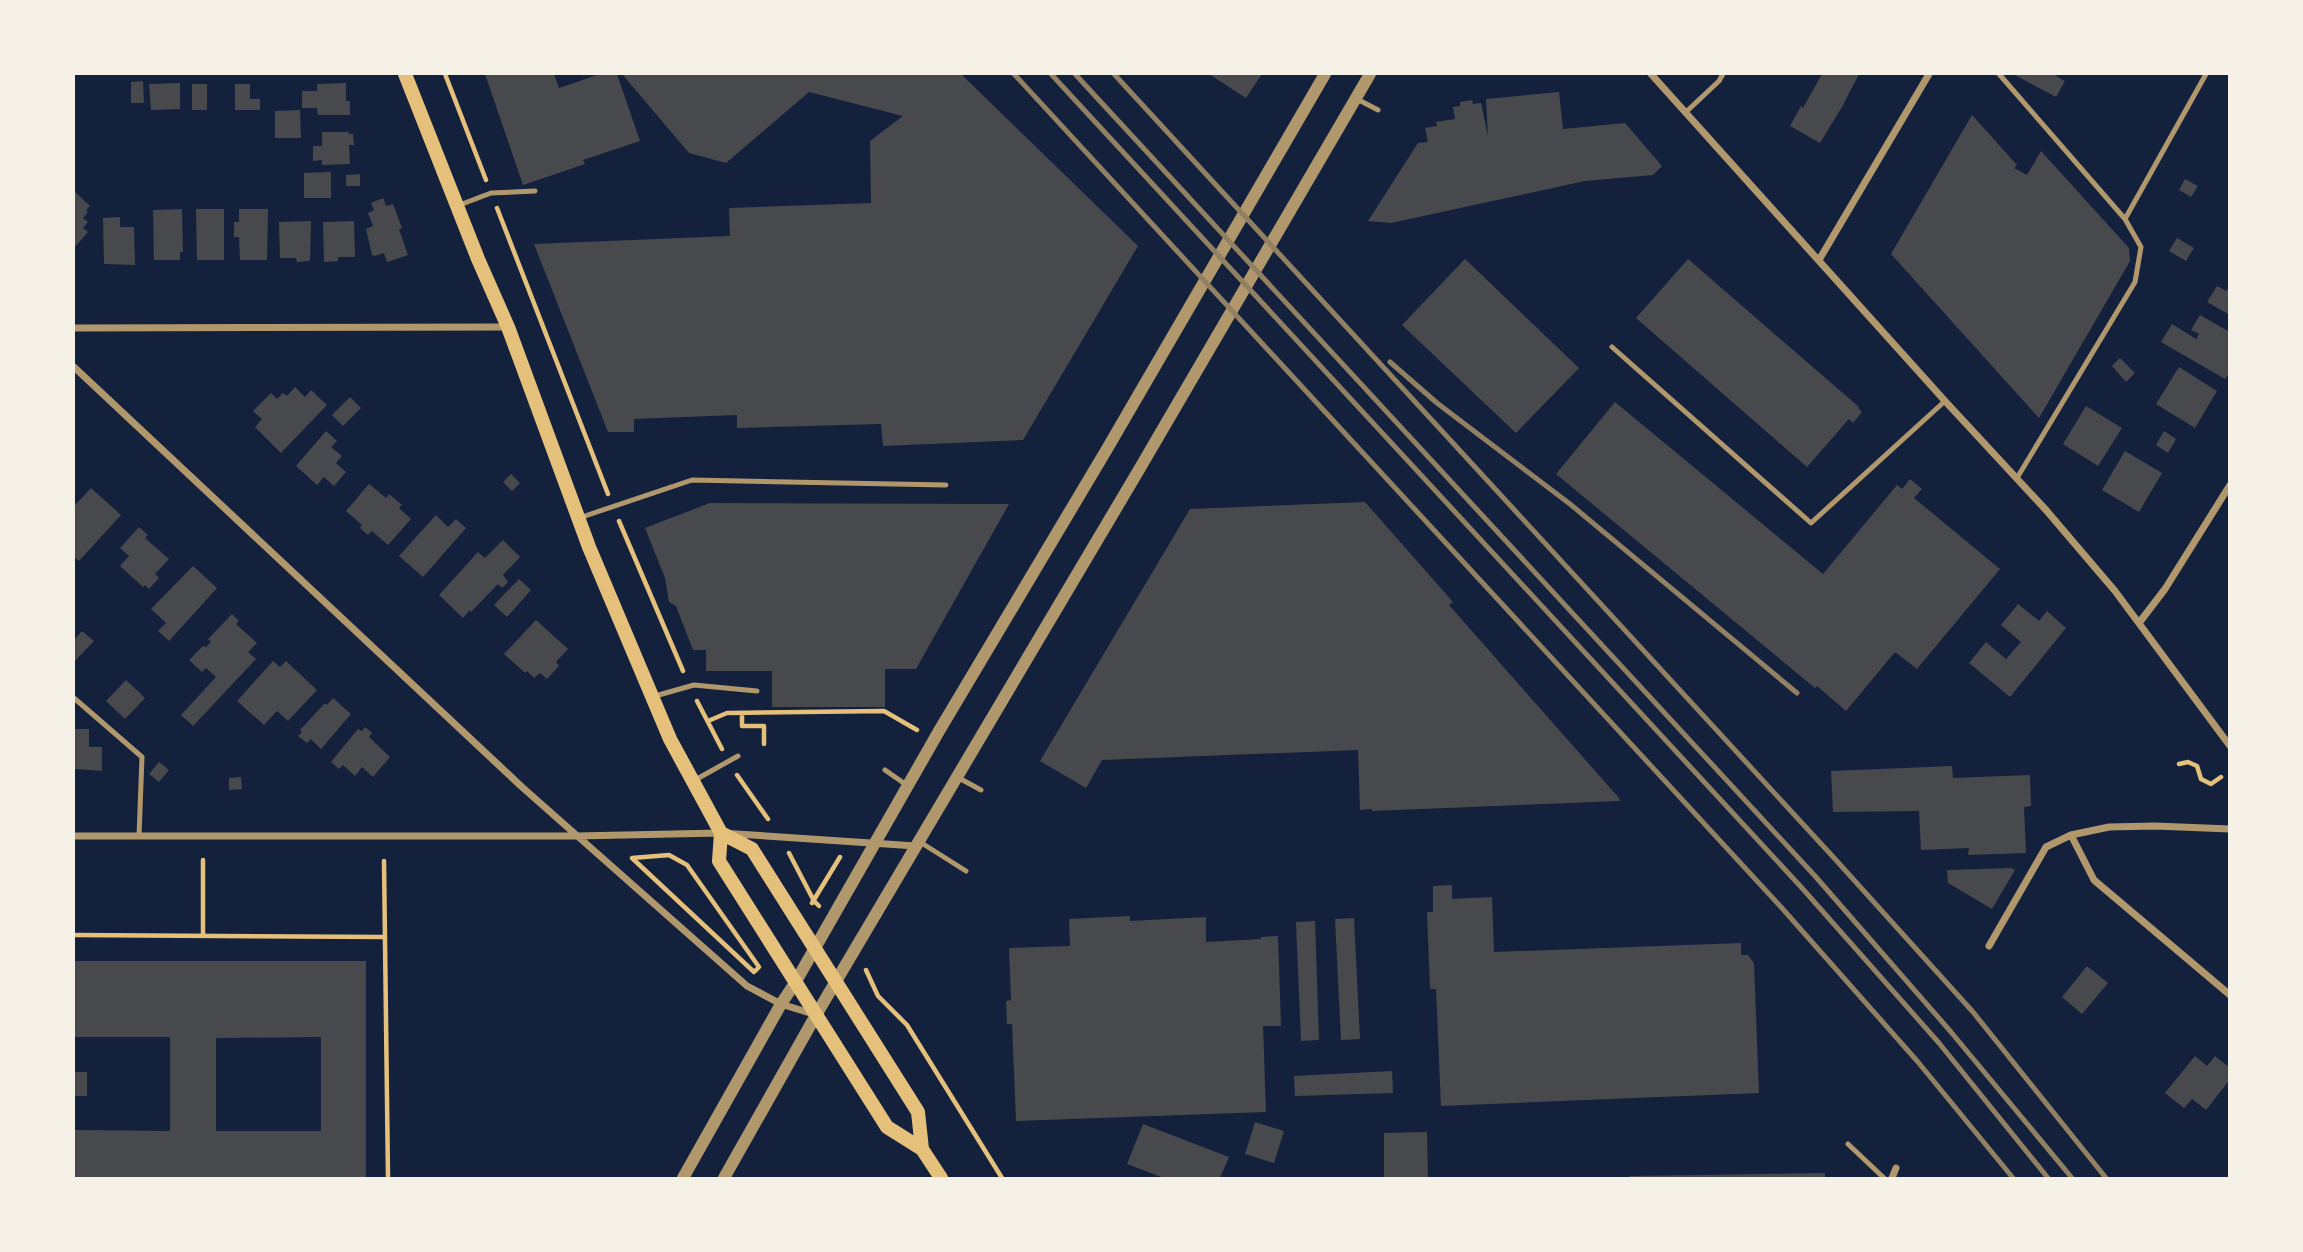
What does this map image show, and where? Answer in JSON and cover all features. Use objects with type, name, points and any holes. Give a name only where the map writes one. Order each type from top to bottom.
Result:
[{"type":"main road","points":[[405,74],[508,327],[579,518],[670,739],[721,833],[752,849],[918,1112],[922,1149]]},
{"type":"main road","points":[[721,833],[719,861],[795,983],[887,1127],[922,1149],[941,1178]]},
{"type":"street","points":[[683,1178],[780,1004],[795,983],[1325,74]]},
{"type":"street","points":[[724,1178],[816,1015],[1370,74]]},
{"type":"street","points":[[1651,74],[2017,478],[2115,591],[2230,746]]},
{"type":"street","points":[[1819,260],[1929,74]]},
{"type":"street","points":[[74,328],[508,327]]},
{"type":"street","points":[[74,368],[576,836],[747,986],[780,1004],[816,1015]]},
{"type":"street","points":[[2139,623],[2165,589],[2230,485]]},
{"type":"street","points":[[1989,946],[2046,847],[2071,835],[2109,827],[2230,829]]},
{"type":"street","points":[[74,836],[576,836],[721,833],[918,844]]},
{"type":"street","points":[[2071,835],[2094,880],[2230,995]]},
{"type":"street","points":[[1892,1178],[1896,1168]]},
{"type":"lane","points":[[1686,112],[1723,74]]},
{"type":"lane","points":[[1999,74],[2125,219],[2141,247],[2135,282],[2017,478]]},
{"type":"lane","points":[[2125,219],[2206,74]]},
{"type":"lane","points":[[1355,98],[1378,110]]},
{"type":"lane","points":[[457,206],[491,192],[535,191]]},
{"type":"lane","points":[[1612,347],[1811,523],[1945,401]]},
{"type":"lane","points":[[579,518],[692,480],[946,485]]},
{"type":"lane","points":[[652,697],[690,686],[757,691]]},
{"type":"lane","points":[[74,698],[142,757],[139,836]]},
{"type":"lane","points":[[692,782],[738,756]]},
{"type":"lane","points":[[885,770],[908,786]]},
{"type":"lane","points":[[957,777],[981,790]]},
{"type":"lane","points":[[918,844],[966,872]]},
{"type":"lane","points":[[1847,1144],[1884,1178]]},
{"type":"path","points":[[445,74],[613,506],[690,686],[728,762],[763,811]]},
{"type":"path","points":[[708,722],[727,713],[884,711],[918,730]]},
{"type":"path","points":[[742,713],[742,726],[764,726],[764,744]]},
{"type":"path","points":[[2179,764],[2189,762],[2197,766],[2201,779],[2211,784],[2221,777]]},
{"type":"path","points":[[754,972],[632,858],[669,855],[687,865],[759,967]]},
{"type":"path","points":[[790,855],[819,906]]},
{"type":"path","points":[[808,906],[814,901],[841,856]]},
{"type":"path","points":[[203,860],[203,936]]},
{"type":"path","points":[[384,861],[388,1178]]},
{"type":"path","points":[[74,935],[385,937]]},
{"type":"path","points":[[866,970],[878,996],[907,1025],[1002,1178]]},
{"type":"building","points":[[485,74],[554,74],[559,88],[600,74],[617,74],[640,141],[583,160],[585,164],[523,185]]},
{"type":"building","points":[[622,74],[961,74],[1138,246],[1023,440],[883,446],[881,424],[737,428],[737,415],[634,419],[634,432],[608,432],[534,244],[730,236],[729,208],[871,203],[870,141],[903,116],[809,92],[726,163],[689,153]]},
{"type":"building","points":[[1209,74],[1262,74],[1246,98]]},
{"type":"building","points":[[1822,74],[1859,74],[1820,143],[1790,126]]},
{"type":"building","points":[[2013,74],[2058,74],[2056,76],[2065,81],[2056,97]]},
{"type":"building","points":[[143,81],[144,103],[131,103],[131,82]]},
{"type":"building","points":[[180,83],[180,109],[151,110],[149,84]]},
{"type":"building","points":[[346,83],[346,101],[350,101],[350,115],[318,115],[317,108],[302,108],[302,91],[317,91],[317,84]]},
{"type":"building","points":[[192,84],[207,84],[207,110],[192,110]]},
{"type":"building","points":[[235,84],[250,84],[250,99],[260,99],[260,110],[235,110]]},
{"type":"building","points":[[1559,92],[1563,129],[1625,123],[1662,166],[1653,175],[1585,181],[1391,223],[1368,221],[1418,143],[1428,142],[1425,128],[1437,126],[1436,122],[1455,119],[1453,107],[1460,106],[1460,102],[1472,100],[1473,104],[1481,103],[1488,136],[1486,99]]},
{"type":"building","points":[[300,110],[301,138],[275,138],[275,111]]},
{"type":"building","points":[[1972,115],[2017,165],[2014,168],[2027,175],[2041,151],[2129,248],[2130,261],[2039,418],[1891,254]]},
{"type":"building","points":[[322,132],[353,134],[354,145],[349,145],[350,164],[322,165],[322,160],[313,161],[313,146],[322,146]]},
{"type":"building","points":[[331,172],[331,198],[304,198],[304,173]]},
{"type":"building","points":[[360,174],[360,186],[346,186],[346,175]]},
{"type":"building","points":[[2185,179],[2198,186],[2191,197],[2179,190]]},
{"type":"building","points":[[74,191],[90,206],[83,218],[88,222],[83,228],[88,232],[74,248]]},
{"type":"building","points":[[383,198],[386,206],[393,204],[408,255],[387,262],[384,253],[372,255],[366,229],[373,226],[368,213],[374,210],[371,203]]},
{"type":"building","points":[[182,209],[183,252],[180,252],[180,260],[154,260],[153,210]]},
{"type":"building","points":[[196,209],[224,209],[224,260],[197,260]]},
{"type":"building","points":[[239,209],[268,209],[267,260],[240,260],[239,237],[234,237],[234,222],[239,222]]},
{"type":"building","points":[[120,217],[120,227],[134,227],[135,265],[104,264],[103,218]]},
{"type":"building","points":[[311,221],[310,261],[297,262],[296,258],[280,258],[279,222]]},
{"type":"building","points":[[354,221],[355,257],[338,257],[338,261],[324,262],[323,222]]},
{"type":"building","points":[[2177,238],[2194,248],[2186,261],[2169,251]]},
{"type":"building","points":[[1465,259],[1579,368],[1516,433],[1402,325]]},
{"type":"building","points":[[1688,259],[1862,412],[1853,423],[1849,419],[1807,467],[1636,318]]},
{"type":"building","points":[[2217,286],[2226,291],[2230,286],[2230,315],[2207,302]]},
{"type":"building","points":[[2200,315],[2230,332],[2230,372],[2225,379],[2161,342],[2172,324],[2196,339],[2199,334],[2191,330]]},
{"type":"building","points":[[2120,358],[2135,373],[2126,382],[2112,366]]},
{"type":"building","points":[[2179,367],[2217,391],[2195,428],[2156,404]]},
{"type":"building","points":[[295,387],[305,397],[311,390],[327,405],[281,453],[255,427],[262,419],[253,411],[271,393],[277,399],[283,393],[287,396]]},
{"type":"building","points":[[350,397],[361,408],[343,426],[332,415]]},
{"type":"building","points":[[1615,402],[1823,574],[1897,485],[1902,489],[1910,479],[1922,489],[1914,498],[2000,569],[1917,669],[1895,652],[1846,711],[1556,474]]},
{"type":"building","points":[[2086,406],[2122,428],[2098,466],[2063,444]]},
{"type":"building","points":[[326,431],[337,441],[331,447],[342,456],[336,463],[346,472],[334,486],[324,477],[317,485],[296,466]]},
{"type":"building","points":[[2164,431],[2176,439],[2168,453],[2156,445]]},
{"type":"building","points":[[2125,451],[2162,473],[2139,512],[2102,490]]},
{"type":"building","points":[[511,474],[520,483],[512,491],[503,482]]},
{"type":"building","points":[[369,484],[386,498],[389,494],[402,505],[399,508],[411,519],[388,545],[372,531],[368,535],[360,528],[362,525],[346,511]]},
{"type":"building","points":[[91,488],[121,515],[79,561],[74,557],[74,506]]},
{"type":"building","points":[[1365,502],[1453,602],[1449,605],[1620,801],[1360,810],[1358,750],[1102,760],[1086,788],[1040,761],[1190,509]]},
{"type":"building","points":[[710,503],[1009,504],[916,669],[885,669],[885,707],[772,707],[772,671],[706,671],[706,650],[693,650],[676,606],[669,602],[665,578],[645,528]]},
{"type":"building","points":[[436,515],[448,527],[456,519],[466,528],[423,577],[399,556]]},
{"type":"building","points":[[139,527],[148,535],[145,538],[169,559],[155,574],[159,578],[149,589],[145,585],[143,587],[120,566],[129,556],[120,548]]},
{"type":"building","points":[[503,540],[520,557],[503,575],[508,582],[502,588],[498,584],[463,618],[439,595],[478,552],[485,558]]},
{"type":"building","points":[[193,566],[217,588],[169,641],[158,631],[166,623],[151,609]]},
{"type":"building","points":[[519,579],[531,590],[507,617],[494,605]]},
{"type":"building","points":[[2018,604],[2039,621],[2047,611],[2066,628],[2010,697],[1969,663],[1986,642],[2006,659],[2021,642],[2001,625]]},
{"type":"building","points":[[232,614],[239,621],[236,624],[257,643],[248,652],[256,659],[193,726],[181,715],[216,677],[206,668],[202,672],[189,660],[211,642],[208,639]]},
{"type":"building","points":[[536,620],[568,649],[556,662],[559,666],[547,679],[540,673],[534,678],[527,671],[525,673],[504,654]]},
{"type":"building","points":[[82,631],[94,641],[75,661],[74,640]]},
{"type":"building","points":[[273,661],[280,667],[286,661],[317,690],[288,721],[277,711],[264,725],[237,701]]},
{"type":"building","points":[[126,680],[145,698],[125,719],[106,701]]},
{"type":"building","points":[[333,698],[351,714],[321,749],[311,739],[307,743],[298,736],[302,732],[300,730]]},
{"type":"building","points":[[365,727],[372,733],[369,737],[390,757],[373,777],[362,767],[355,776],[343,765],[339,769],[331,762],[358,729],[362,731]]},
{"type":"building","points":[[74,729],[89,729],[89,747],[102,747],[102,771],[74,769]]},
{"type":"building","points":[[159,762],[169,770],[159,782],[149,774]]},
{"type":"building","points":[[1952,766],[1953,778],[2030,775],[2031,806],[2024,807],[2026,853],[1968,855],[1969,848],[1921,850],[1919,811],[1833,812],[1831,771]]},
{"type":"building","points":[[241,777],[242,789],[229,790],[229,778]]},
{"type":"building","points":[[1947,870],[2015,870],[1992,909],[1948,883]]},
{"type":"building","points":[[1452,885],[1452,899],[1492,897],[1494,952],[1741,943],[1741,955],[1748,955],[1754,963],[1759,1093],[1441,1106],[1436,989],[1430,989],[1427,912],[1433,912],[1433,886]]},
{"type":"building","points":[[1130,916],[1130,921],[1206,917],[1206,942],[1278,936],[1281,1026],[1263,1026],[1266,1112],[1016,1121],[1012,1024],[1007,1024],[1006,1001],[1011,1000],[1009,948],[1070,946],[1069,919]]},
{"type":"building","points":[[1354,918],[1360,1039],[1341,1040],[1335,919]]},
{"type":"building","points":[[1315,921],[1319,1040],[1301,1041],[1296,922]]},
{"type":"building","points":[[74,961],[366,961],[366,1178],[74,1178],[74,1130],[170,1131],[170,1037],[74,1037]],"holes":[[[321,1037],[321,1131],[216,1131],[216,1038]]]},
{"type":"building","points":[[2087,966],[2108,983],[2082,1014],[2062,997]]},
{"type":"building","points":[[2195,1056],[2207,1066],[2215,1056],[2230,1068],[2228,1082],[2206,1110],[2192,1099],[2184,1108],[2165,1093]]},
{"type":"building","points":[[1392,1071],[1393,1093],[1295,1096],[1294,1076]]},
{"type":"building","points":[[74,1072],[87,1072],[87,1096],[74,1096]]},
{"type":"building","points":[[1255,1122],[1284,1131],[1274,1163],[1245,1154]]},
{"type":"building","points":[[1143,1124],[1229,1157],[1220,1178],[1164,1178],[1127,1164]]},
{"type":"building","points":[[1427,1132],[1428,1178],[1384,1178],[1384,1133]]},
{"type":"building","points":[[1825,1173],[1825,1178],[1629,1178],[1629,1176]]},
{"type":"railway","points":[[1014,74],[1781,907],[1918,1062],[2013,1178]]},
{"type":"railway","points":[[1051,74],[1802,888],[1939,1043],[2048,1178]]},
{"type":"railway","points":[[1075,74],[1815,876],[1951,1032],[2072,1178]]},
{"type":"railway","points":[[1114,74],[1973,1012],[2106,1178]]},
{"type":"railway","points":[[1390,362],[1437,403],[1570,504],[1797,693]]}]
